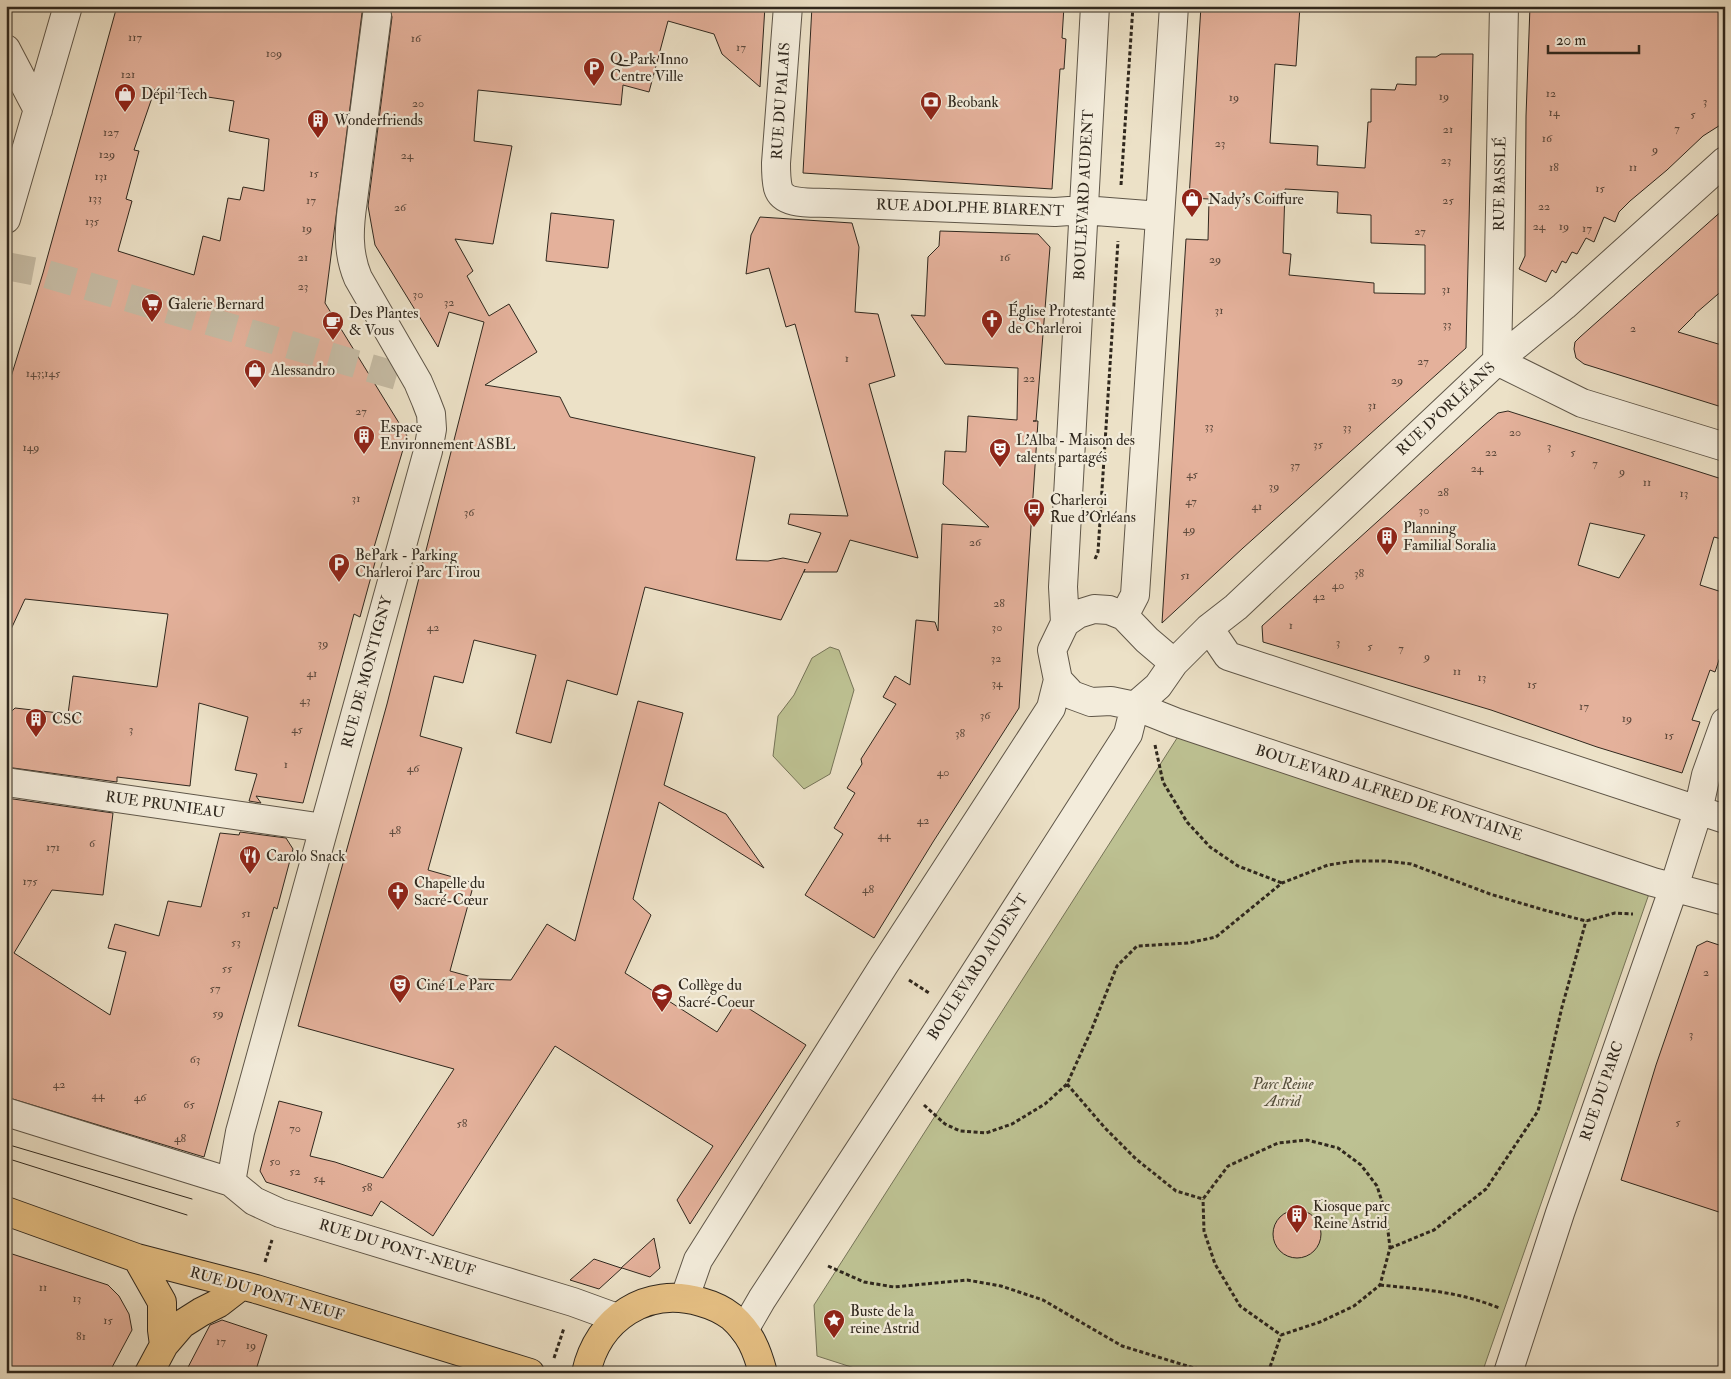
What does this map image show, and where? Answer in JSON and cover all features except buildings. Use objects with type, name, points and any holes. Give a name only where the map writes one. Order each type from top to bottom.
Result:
[{"type":"main road","name":"RUE DU PONT NEUF","points":[[6,1211],[137,1258],[541,1368]]},
{"type":"main road","points":[[137,1258],[162,1302],[164,1345]]},
{"type":"main road","points":[[149,1373],[164,1345],[182,1324],[201,1312],[249,1288]]},
{"type":"main road","points":[[586,1373],[596,1344],[618,1318],[640,1304],[667,1298],[685,1297],[712,1306],[730,1316],[744,1330],[757,1350],[763,1373]]},
{"type":"street","points":[[6,219],[68,6]]},
{"type":"street","name":"RUE DU PALAIS","points":[[782,195],[778,188],[776,163],[788,6]]},
{"type":"street","name":"BOULEVARD AUDENT","points":[[685,1297],[698,1260],[884,965],[1051,708],[1058,680],[1052,650],[1065,623],[1063,588],[1095,6]]},
{"type":"street","points":[[1124,616],[1135,595],[1174,6]]},
{"type":"street","name":"RUE BASSLÉ","points":[[1497,361],[1504,6]]},
{"type":"street","name":"RUE DE MONTIGNY","points":[[231,1182],[240,1132],[432,429],[431,414],[418,382],[358,278],[352,265],[349,250],[352,200],[377,15]]},
{"type":"street","points":[[6,49],[38,110]]},
{"type":"street","name":"RUE D'ORLÉANS","points":[[1174,664],[1209,628],[1236,607],[1497,361],[1564,306],[1725,162]]},
{"type":"street","name":"RUE ADOLPHE BIARENT","points":[[782,195],[792,200],[821,203],[1055,212],[1083,210],[1160,216]]},
{"type":"street","points":[[1497,361],[1582,403],[1725,447]]},
{"type":"street","points":[[1065,623],[1078,614],[1094,609],[1109,610],[1124,616],[1174,664],[1158,686],[1135,706]]},
{"type":"street","points":[[1209,628],[1228,656],[1725,819]]},
{"type":"street","name":"BOULEVARD ALFRED DE FONTAINE","points":[[1058,680],[1072,695],[1091,702],[1111,701],[1135,706],[1175,722],[1654,882],[1725,901]]},
{"type":"street","name":"BOULEVARD AUDENT","points":[[744,1330],[762,1298],[953,1007],[1128,734],[1135,706]]},
{"type":"street","name":"RUE DU PARC","points":[[1508,1373],[1560,1213],[1674,887],[1698,811],[1706,775],[1725,722]]},
{"type":"street","name":"RUE PRUNIEAU","points":[[6,782],[324,828]]},
{"type":"street","points":[[6,1112],[231,1182]]},
{"type":"street","name":"RUE DU PONT-NEUF","points":[[231,1182],[254,1201],[280,1213],[573,1302],[618,1318]]},
{"type":"path","points":[[1092,566],[1098,552],[1133,6]]},
{"type":"path","points":[[1155,744],[1163,782],[1186,822],[1210,847],[1238,866],[1282,883]]},
{"type":"path","points":[[923,1104],[945,1124],[960,1131],[986,1133],[1012,1124],[1045,1104],[1067,1084],[1117,966],[1137,946],[1188,943],[1216,937],[1282,883],[1328,865],[1354,861],[1385,861],[1411,864],[1490,894],[1586,921],[1615,913]]},
{"type":"path","points":[[1390,1248],[1434,1230],[1486,1189],[1538,1111],[1562,1007],[1586,921]]},
{"type":"path","points":[[1067,1084],[1105,1128],[1143,1164],[1176,1191],[1203,1199]]},
{"type":"path","points":[[1307,1140],[1338,1148],[1361,1164],[1378,1186],[1386,1214],[1390,1248],[1380,1285],[1354,1306],[1320,1322],[1281,1335],[1240,1306],[1215,1264],[1204,1231],[1203,1199],[1228,1166],[1278,1143],[1307,1140]]},
{"type":"path","points":[[249,1288],[280,1213]]},
{"type":"path","points":[[828,1266],[864,1282],[894,1287],[967,1280],[1001,1286],[1042,1300],[1122,1346],[1194,1368],[1225,1373]]},
{"type":"path","points":[[1380,1285],[1447,1292],[1480,1300],[1502,1309]]},
{"type":"path","points":[[541,1368],[573,1302]]},
{"type":"path","points":[[1268,1373],[1281,1335]]},
{"type":"green space","points":[[830,647],[839,650],[854,690],[830,774],[804,789],[773,756],[778,716],[794,695],[812,658]]},
{"type":"green space","name":"Parc Reine Astrid","points":[[1179,735],[1650,891],[1482,1373],[870,1373],[817,1356],[814,1305]]},
{"type":"tunnel","points":[[6,266],[43,273],[418,382]]},
{"type":"tram line","points":[[6,1144],[192,1199]]},
{"type":"tram line","points":[[6,1158],[187,1215]]},
{"type":"place","name":"Q-Park Inno Centre Ville","points":[[594,87]]},
{"type":"place","name":"Dépil Tech","points":[[125,113]]},
{"type":"place","name":"Beobank","points":[[931,121]]},
{"type":"place","name":"Wonderfriends","points":[[318,139]]},
{"type":"place","name":"Nady's Coiffure","points":[[1192,218]]},
{"type":"place","name":"Galerie Bernard","points":[[152,323]]},
{"type":"place","name":"Église Protestante de Charleroi","points":[[992,339]]},
{"type":"place","name":"Des Plantes & Vous","points":[[333,341]]},
{"type":"place","name":"Alessandro","points":[[255,389]]},
{"type":"place","name":"Espace Environnement ASBL","points":[[364,455]]},
{"type":"place","name":"L'Alba - Maison des talents partagés","points":[[1000,468]]},
{"type":"place","name":"Charleroi Rue d'Orléans","points":[[1034,528]]},
{"type":"place","name":"Planning Familial Soralia","points":[[1387,556]]},
{"type":"place","name":"BePark - Parking Charleroi Parc Tirou","points":[[339,583]]},
{"type":"place","name":"CSC","points":[[36,738]]},
{"type":"place","name":"Carolo Snack","points":[[250,875]]},
{"type":"place","name":"Chapelle du Sacré-Cœur","points":[[398,911]]},
{"type":"place","name":"Ciné Le Parc","points":[[400,1004]]},
{"type":"place","name":"Collège du Sacré-Coeur","points":[[662,1013]]},
{"type":"place","name":"Kiosque parc Reine Astrid","points":[[1297,1234]]},
{"type":"place","name":"Buste de la reine Astrid","points":[[834,1339]]}]
